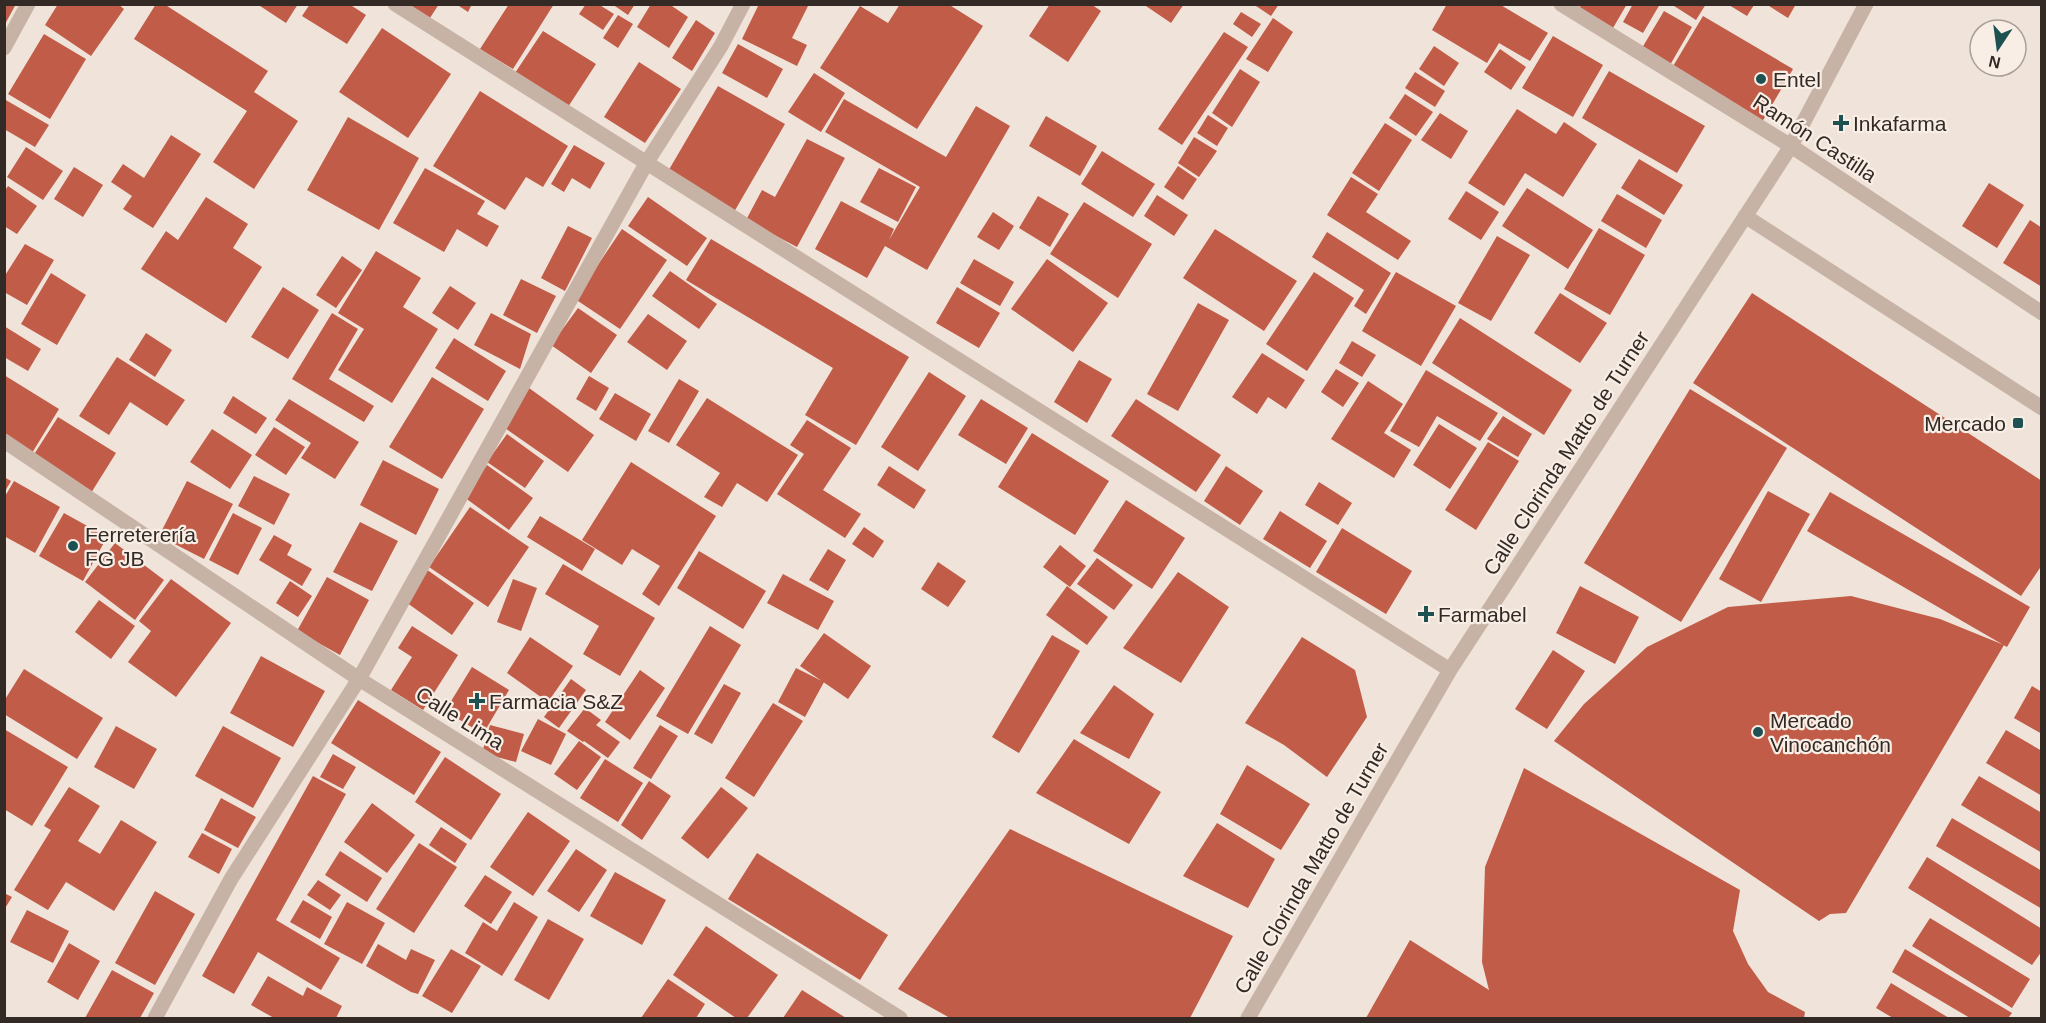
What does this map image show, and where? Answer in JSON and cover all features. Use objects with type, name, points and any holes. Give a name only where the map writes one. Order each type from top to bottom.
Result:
[{"type":"street","points":[[4,48],[28,4]]},
{"type":"street","points":[[394,4],[1450,670]]},
{"type":"street","points":[[155,1018],[231,879],[359,679],[647,162],[721,46],[743,4]]},
{"type":"street","name":"Ramón Castilla","points":[[1562,4],[1791,146],[2042,313]]},
{"type":"street","name":"Calle Clorinda Matto de Turner","points":[[1248,1018],[1450,670],[1791,146],[1866,4]]},
{"type":"street","points":[[1745,216],[2042,408]]},
{"type":"street","name":"Calle Lima","points":[[4,441],[359,679],[900,1018]]},
{"type":"building","points":[[4,4],[16,4],[4,26]]},
{"type":"building","points":[[58,4],[118,4],[124,9],[91,56],[45,25]]},
{"type":"building","points":[[156,4],[164,4],[268,71],[254,92],[298,121],[254,189],[213,162],[247,111],[134,39]]},
{"type":"building","points":[[257,4],[298,4],[286,23]]},
{"type":"building","points":[[310,4],[349,4],[366,15],[347,44],[302,16]]},
{"type":"building","points":[[402,4],[439,4],[428,21]]},
{"type":"building","points":[[456,4],[472,4],[468,12]]},
{"type":"building","points":[[509,4],[554,4],[513,69],[480,49]]},
{"type":"building","points":[[586,4],[598,4],[614,14],[603,30],[579,14]]},
{"type":"building","points":[[612,4],[635,4],[628,15]]},
{"type":"building","points":[[651,4],[669,4],[688,17],[669,48],[637,27]]},
{"type":"building","points":[[759,4],[809,4],[792,38],[807,45],[797,66],[742,39]]},
{"type":"building","points":[[900,4],[948,4],[983,26],[917,129],[820,68],[860,6],[888,23]]},
{"type":"building","points":[[1050,4],[1091,4],[1101,11],[1068,62],[1029,36]]},
{"type":"building","points":[[1143,4],[1184,4],[1171,23]]},
{"type":"building","points":[[1253,4],[1279,4],[1271,16]]},
{"type":"building","points":[[1447,4],[1499,4],[1548,33],[1530,61],[1499,43],[1487,63],[1432,30]]},
{"type":"building","points":[[1582,4],[1627,4],[1613,28],[1579,8]]},
{"type":"building","points":[[1633,4],[1660,4],[1643,33],[1623,22]]},
{"type":"building","points":[[1671,4],[1706,4],[1696,20]]},
{"type":"building","points":[[1766,4],[1796,4],[1788,18]]},
{"type":"building","points":[[1729,5],[1754,5],[1747,16]]},
{"type":"building","points":[[1664,11],[1692,27],[1670,65],[1642,48]]},
{"type":"building","points":[[1241,12],[1261,24],[1252,37],[1233,24]]},
{"type":"building","points":[[618,15],[633,24],[618,48],[603,38]]},
{"type":"building","points":[[1703,16],[1793,69],[1762,122],[1672,68]]},
{"type":"building","points":[[1273,18],[1293,32],[1268,72],[1246,59]]},
{"type":"building","points":[[696,20],[715,33],[692,71],[672,58]]},
{"type":"building","points":[[382,28],[451,74],[408,138],[339,92]]},
{"type":"building","points":[[543,31],[596,64],[566,110],[513,76]]},
{"type":"building","points":[[1224,32],[1248,47],[1182,145],[1158,129]]},
{"type":"building","points":[[44,34],[86,59],[50,119],[8,94]]},
{"type":"building","points":[[1553,36],[1603,65],[1573,117],[1522,88]]},
{"type":"building","points":[[738,44],[783,69],[767,98],[722,73]]},
{"type":"building","points":[[1434,46],[1459,63],[1444,86],[1419,69]]},
{"type":"building","points":[[1500,49],[1526,67],[1511,90],[1484,72]]},
{"type":"building","points":[[639,62],[681,89],[645,143],[604,117]]},
{"type":"building","points":[[1240,69],[1260,82],[1232,127],[1212,113]]},
{"type":"building","points":[[1609,71],[1705,126],[1677,173],[1582,118]]},
{"type":"building","points":[[1415,72],[1445,91],[1435,107],[1405,88]]},
{"type":"building","points":[[814,73],[845,93],[821,132],[788,112]]},
{"type":"building","points":[[718,86],[785,124],[734,212],[667,173]]},
{"type":"building","points":[[480,91],[568,146],[543,187],[526,177],[505,210],[433,166]]},
{"type":"building","points":[[1405,94],[1433,112],[1416,136],[1389,118]]},
{"type":"building","points":[[4,99],[49,125],[35,147],[4,129]]},
{"type":"building","points":[[844,99],[946,157],[976,106],[1010,126],[927,270],[885,246],[867,278],[815,249],[841,201],[894,229],[889,240],[920,187],[825,132]]},
{"type":"building","points":[[1517,109],[1556,134],[1564,122],[1597,144],[1563,197],[1525,173],[1504,206],[1468,183]]},
{"type":"building","points":[[1440,113],[1468,131],[1451,159],[1421,140]]},
{"type":"building","points":[[1208,115],[1228,128],[1217,146],[1197,133]]},
{"type":"building","points":[[1046,116],[1097,146],[1080,176],[1029,146]]},
{"type":"building","points":[[348,117],[419,158],[379,230],[307,190]]},
{"type":"building","points":[[1385,123],[1412,140],[1379,191],[1352,173]]},
{"type":"building","points":[[171,135],[201,154],[153,228],[123,209],[132,196],[111,182],[123,164],[144,178]]},
{"type":"building","points":[[1194,137],[1217,151],[1199,177],[1178,163]]},
{"type":"building","points":[[807,139],[845,158],[797,247],[746,220],[762,190],[775,197]]},
{"type":"building","points":[[574,145],[605,163],[590,189],[572,178],[564,192],[551,184]]},
{"type":"building","points":[[26,147],[63,171],[43,200],[7,177]]},
{"type":"building","points":[[1102,151],[1155,184],[1133,217],[1081,184]]},
{"type":"building","points":[[1639,159],[1683,185],[1664,215],[1621,188]]},
{"type":"building","points":[[1178,166],[1197,179],[1183,200],[1164,187]]},
{"type":"building","points":[[74,167],[103,185],[83,217],[54,199]]},
{"type":"building","points":[[425,168],[485,201],[477,214],[499,226],[487,247],[457,229],[444,252],[393,223]]},
{"type":"building","points":[[879,168],[916,187],[898,222],[860,202]]},
{"type":"building","points":[[1351,177],[1378,194],[1366,212],[1411,241],[1398,260],[1327,215]]},
{"type":"building","points":[[1989,183],[2024,205],[1997,248],[1962,226]]},
{"type":"building","points":[[8,186],[37,206],[17,234],[4,226],[4,192]]},
{"type":"building","points":[[1527,188],[1593,230],[1568,269],[1502,226]]},
{"type":"building","points":[[1466,191],[1499,212],[1481,240],[1448,219]]},
{"type":"building","points":[[1617,194],[1662,220],[1646,248],[1601,221]]},
{"type":"building","points":[[1157,195],[1188,215],[1174,236],[1144,216]]},
{"type":"building","points":[[1038,196],[1069,214],[1050,247],[1019,228]]},
{"type":"building","points":[[206,197],[248,224],[233,248],[262,267],[226,323],[141,269],[166,231],[178,240]]},
{"type":"building","points":[[648,197],[707,238],[687,266],[628,226]]},
{"type":"building","points":[[1084,202],[1152,244],[1118,298],[1050,254]]},
{"type":"building","points":[[993,212],[1014,226],[999,250],[977,237]]},
{"type":"building","points":[[2030,220],[2042,228],[2042,287],[2003,263]]},
{"type":"building","points":[[568,226],[592,238],[565,291],[541,278]]},
{"type":"building","points":[[1599,228],[1645,255],[1610,315],[1564,289]]},
{"type":"building","points":[[622,229],[667,260],[620,329],[575,299]]},
{"type":"building","points":[[1215,229],[1297,281],[1264,331],[1183,278]]},
{"type":"building","points":[[1327,232],[1391,273],[1366,314],[1354,306],[1364,290],[1312,257]]},
{"type":"building","points":[[1497,236],[1530,255],[1491,321],[1458,303]]},
{"type":"building","points":[[711,239],[909,357],[856,445],[805,415],[833,368],[686,280]]},
{"type":"building","points":[[25,244],[54,260],[27,305],[4,292],[4,277]]},
{"type":"building","points":[[376,251],[421,278],[403,307],[438,329],[392,403],[338,370],[364,329],[338,313]]},
{"type":"building","points":[[342,256],[362,270],[336,308],[316,295]]},
{"type":"building","points":[[974,259],[1014,282],[1000,306],[960,283]]},
{"type":"building","points":[[1047,259],[1108,303],[1073,352],[1011,309]]},
{"type":"building","points":[[670,271],[717,304],[699,329],[652,296]]},
{"type":"building","points":[[1314,272],[1354,298],[1307,371],[1266,344]]},
{"type":"building","points":[[1396,272],[1456,306],[1421,366],[1362,331]]},
{"type":"building","points":[[51,273],[86,295],[57,345],[21,324]]},
{"type":"building","points":[[521,279],[556,296],[537,333],[503,315]]},
{"type":"building","points":[[450,286],[476,303],[458,330],[432,313]]},
{"type":"building","points":[[283,287],[319,310],[288,359],[251,337]]},
{"type":"building","points":[[957,287],[1000,313],[979,348],[936,323]]},
{"type":"building","points":[[1560,293],[1607,323],[1580,363],[1534,333]]},
{"type":"building","points":[[1752,293],[2042,481],[2042,565],[2021,596],[1693,383]]},
{"type":"building","points":[[1198,303],[1229,320],[1178,411],[1147,394]]},
{"type":"building","points":[[578,308],[617,335],[591,373],[551,345]]},
{"type":"building","points":[[332,313],[358,329],[329,379],[374,406],[364,422],[292,379]]},
{"type":"building","points":[[491,313],[531,334],[520,369],[474,345]]},
{"type":"building","points":[[648,314],[687,341],[667,370],[627,342]]},
{"type":"building","points":[[1460,318],[1572,390],[1544,435],[1432,363]]},
{"type":"building","points":[[4,326],[41,349],[28,371],[4,357]]},
{"type":"building","points":[[146,333],[172,350],[155,377],[129,360]]},
{"type":"building","points":[[454,338],[506,371],[488,401],[435,368]]},
{"type":"building","points":[[1352,341],[1376,355],[1362,377],[1339,363]]},
{"type":"building","points":[[1262,353],[1305,380],[1286,409],[1268,397],[1257,414],[1232,397]]},
{"type":"building","points":[[117,357],[185,400],[167,426],[130,402],[109,435],[79,416]]},
{"type":"building","points":[[1079,360],[1112,379],[1087,423],[1054,402]]},
{"type":"building","points":[[1336,369],[1359,383],[1343,407],[1321,392]]},
{"type":"building","points":[[1426,370],[1498,413],[1480,441],[1437,416],[1419,447],[1390,431]]},
{"type":"building","points":[[929,372],[966,396],[918,471],[881,447]]},
{"type":"building","points":[[4,375],[59,409],[32,453],[4,435]]},
{"type":"building","points":[[589,376],[609,388],[596,411],[576,399]]},
{"type":"building","points":[[432,377],[484,409],[442,479],[389,447]]},
{"type":"building","points":[[679,379],[699,391],[669,443],[648,431]]},
{"type":"building","points":[[1368,381],[1403,404],[1384,433],[1411,450],[1394,478],[1331,439]]},
{"type":"building","points":[[529,388],[594,435],[568,472],[502,426]]},
{"type":"building","points":[[1690,389],[1787,448],[1681,622],[1584,563]]},
{"type":"building","points":[[615,393],[651,414],[636,441],[599,419]]},
{"type":"building","points":[[233,396],[267,418],[256,434],[223,413]]},
{"type":"building","points":[[707,398],[798,455],[767,502],[737,483],[722,507],[704,497],[720,473],[676,445]]},
{"type":"building","points":[[289,399],[359,442],[335,479],[301,458],[311,443],[275,420]]},
{"type":"building","points":[[981,399],[1028,428],[1006,464],[958,435]]},
{"type":"building","points":[[1136,399],[1221,455],[1196,492],[1111,436]]},
{"type":"building","points":[[1503,416],[1532,434],[1518,457],[1487,439]]},
{"type":"building","points":[[58,417],[116,453],[91,493],[33,456]]},
{"type":"building","points":[[807,420],[851,448],[823,490],[861,514],[845,538],[777,494],[804,454],[790,445]]},
{"type":"building","points":[[1439,424],[1477,448],[1450,489],[1413,465]]},
{"type":"building","points":[[274,427],[305,447],[286,475],[255,455]]},
{"type":"building","points":[[212,429],[252,455],[230,489],[190,462]]},
{"type":"building","points":[[1032,433],[1109,481],[1075,535],[998,487]]},
{"type":"building","points":[[507,434],[544,461],[525,488],[487,462]]},
{"type":"building","points":[[1488,442],[1519,461],[1476,530],[1445,510]]},
{"type":"building","points":[[383,460],[439,489],[416,535],[360,505]]},
{"type":"building","points":[[631,462],[716,516],[659,606],[642,594],[660,566],[632,549],[622,565],[582,540]]},
{"type":"building","points":[[487,465],[533,498],[509,530],[464,497]]},
{"type":"building","points":[[889,466],[926,490],[914,509],[877,485]]},
{"type":"building","points":[[1226,466],[1263,491],[1240,525],[1204,501]]},
{"type":"building","points":[[254,476],[290,494],[274,525],[238,506]]},
{"type":"building","points":[[4,477],[11,481],[4,493]]},
{"type":"building","points":[[14,481],[60,507],[35,553],[4,536],[4,498]]},
{"type":"building","points":[[187,481],[233,504],[204,559],[159,536]]},
{"type":"building","points":[[1319,482],[1352,503],[1338,525],[1305,505]]},
{"type":"building","points":[[1768,491],[1810,514],[1761,602],[1719,579]]},
{"type":"building","points":[[1830,492],[2030,607],[2007,647],[1807,531]]},
{"type":"building","points":[[1126,500],[1185,538],[1152,589],[1093,551]]},
{"type":"building","points":[[470,507],[529,547],[488,607],[429,567]]},
{"type":"building","points":[[1280,511],[1327,541],[1310,568],[1263,539]]},
{"type":"building","name":"Ferreterería FG JB","points":[[64,513],[107,537],[83,581],[39,556]]},
{"type":"building","points":[[233,513],[262,528],[238,575],[209,560]]},
{"type":"building","points":[[540,516],[595,549],[582,571],[527,537]]},
{"type":"building","points":[[360,522],[398,541],[372,591],[333,572]]},
{"type":"building","points":[[864,527],[884,541],[873,558],[852,544]]},
{"type":"building","points":[[1342,528],[1412,571],[1386,614],[1316,572]]},
{"type":"building","points":[[274,535],[292,545],[287,555],[312,569],[302,586],[259,560]]},
{"type":"building","points":[[115,543],[164,580],[135,620],[85,582]]},
{"type":"building","points":[[1060,545],[1086,566],[1070,587],[1043,567]]},
{"type":"building","points":[[828,549],[846,560],[828,591],[809,580]]},
{"type":"building","points":[[699,551],[766,591],[743,629],[677,588]]},
{"type":"building","points":[[1097,558],[1133,585],[1114,610],[1077,584]]},
{"type":"building","points":[[938,562],[966,581],[948,607],[921,589]]},
{"type":"building","points":[[563,564],[655,618],[620,676],[583,654],[599,626],[545,594]]},
{"type":"building","points":[[426,569],[474,603],[452,635],[403,600]]},
{"type":"building","points":[[1178,572],[1229,607],[1181,683],[1123,648]]},
{"type":"building","points":[[783,574],[834,601],[818,630],[767,603]]},
{"type":"building","points":[[327,577],[369,600],[340,655],[297,631]]},
{"type":"building","points":[[171,579],[231,623],[176,697],[128,662],[151,631],[139,621]]},
{"type":"building","points":[[513,579],[537,588],[521,631],[497,622]]},
{"type":"building","points":[[290,581],[312,596],[298,617],[276,603]]},
{"type":"building","points":[[1067,586],[1108,617],[1087,645],[1046,615]]},
{"type":"building","points":[[1580,586],[1639,617],[1615,664],[1556,633]]},
{"type":"building","points":[[1851,596],[1940,619],[2004,645],[1846,913],[1830,914],[1819,921],[1554,741],[1584,704],[1647,647],[1728,607]]},
{"type":"building","points":[[99,600],[135,626],[111,659],[75,632]]},
{"type":"building","points":[[412,626],[458,655],[423,710],[391,690],[412,657],[398,648]]},
{"type":"building","points":[[710,626],[741,645],[688,734],[656,716]]},
{"type":"building","points":[[824,633],[871,666],[848,699],[800,666]]},
{"type":"building","points":[[1052,635],[1080,651],[1019,753],[992,737]]},
{"type":"building","points":[[530,637],[573,666],[548,702],[507,673]]},
{"type":"building","points":[[1302,637],[1355,670],[1367,717],[1327,777],[1284,745],[1245,723]]},
{"type":"building","points":[[1553,650],[1585,671],[1547,729],[1515,709]]},
{"type":"building","points":[[261,656],[325,691],[293,747],[230,713]]},
{"type":"building","name":"Farmacia S&Z","points":[[472,667],[509,690],[483,734],[445,711]]},
{"type":"building","points":[[796,668],[824,682],[805,717],[778,702]]},
{"type":"building","points":[[24,669],[103,718],[77,759],[4,714],[4,701]]},
{"type":"building","points":[[640,670],[665,688],[630,740],[605,722]]},
{"type":"building","points":[[571,679],[586,690],[559,728],[544,717]]},
{"type":"building","points":[[724,684],[741,693],[712,744],[694,734]]},
{"type":"building","points":[[1114,685],[1154,714],[1129,759],[1080,733]]},
{"type":"building","points":[[2032,686],[2042,692],[2042,734],[2014,718]]},
{"type":"building","points":[[358,700],[441,752],[414,795],[331,743]]},
{"type":"building","points":[[773,703],[803,721],[754,797],[725,778]]},
{"type":"building","points":[[585,708],[601,720],[596,725],[620,742],[608,758],[567,731]]},
{"type":"building","points":[[538,719],[566,734],[551,765],[521,751]]},
{"type":"building","points":[[490,725],[524,734],[516,762],[482,753]]},
{"type":"building","points":[[660,725],[678,736],[651,779],[633,768]]},
{"type":"building","points":[[116,726],[157,749],[134,789],[94,767]]},
{"type":"building","points":[[223,726],[281,758],[253,808],[195,776]]},
{"type":"building","points":[[4,729],[68,767],[32,826],[4,809]]},
{"type":"building","points":[[2006,730],[2042,751],[2042,796],[1986,763]]},
{"type":"building","points":[[1074,739],[1161,792],[1129,844],[1036,793]]},
{"type":"building","points":[[579,741],[601,757],[577,790],[554,774]]},
{"type":"building","points":[[333,754],[356,767],[343,789],[320,777]]},
{"type":"building","points":[[445,757],[501,794],[471,840],[415,802]]},
{"type":"building","points":[[605,759],[643,783],[618,822],[580,798]]},
{"type":"building","points":[[1247,765],[1310,804],[1281,850],[1220,814]]},
{"type":"building","points":[[1524,768],[1740,890],[1733,931],[1748,964],[1768,992],[1805,1012],[1804,1018],[1366,1018],[1410,940],[1489,990],[1482,962],[1485,867]]},
{"type":"building","points":[[313,776],[346,794],[276,920],[340,958],[321,990],[258,952],[234,994],[202,976]]},
{"type":"building","points":[[1979,776],[2042,813],[2042,853],[1961,805]]},
{"type":"building","points":[[649,781],[671,796],[642,840],[621,825]]},
{"type":"building","points":[[69,787],[100,806],[78,841],[100,854],[121,820],[157,842],[114,911],[66,882],[48,910],[14,890],[51,830],[44,826]]},
{"type":"building","points":[[721,787],[748,808],[708,859],[681,838]]},
{"type":"building","points":[[221,798],[256,817],[238,848],[204,830]]},
{"type":"building","points":[[372,803],[415,835],[387,873],[344,842]]},
{"type":"building","points":[[528,812],[570,841],[533,896],[490,867]]},
{"type":"building","points":[[1952,818],[2042,871],[2042,909],[1936,846]]},
{"type":"building","points":[[1217,823],[1275,859],[1248,908],[1183,876]]},
{"type":"building","points":[[441,827],[467,844],[455,863],[429,845]]},
{"type":"building","points":[[1010,829],[1233,936],[1190,1018],[950,1018],[898,989]]},
{"type":"building","points":[[202,833],[232,849],[219,874],[188,857]]},
{"type":"building","points":[[419,843],[457,867],[414,933],[376,909]]},
{"type":"building","points":[[576,849],[607,870],[579,912],[547,891]]},
{"type":"building","points":[[340,851],[382,878],[367,902],[325,875]]},
{"type":"building","points":[[757,853],[888,935],[860,980],[728,899]]},
{"type":"building","points":[[1927,857],[2042,929],[2042,951],[2032,965],[1908,888]]},
{"type":"building","points":[[615,872],[666,900],[642,945],[590,916]]},
{"type":"building","points":[[485,875],[512,892],[491,924],[464,906]]},
{"type":"building","points":[[318,880],[341,895],[330,910],[307,895]]},
{"type":"building","points":[[155,891],[195,914],[155,985],[115,963]]},
{"type":"building","points":[[4,893],[12,897],[4,910]]},
{"type":"building","points":[[303,900],[332,917],[320,939],[290,922]]},
{"type":"building","points":[[347,902],[385,923],[362,964],[324,944]]},
{"type":"building","points":[[514,902],[538,917],[502,976],[465,953],[483,922],[497,931]]},
{"type":"building","points":[[27,910],[69,931],[53,963],[10,942]]},
{"type":"building","points":[[1930,918],[2030,979],[2012,1008],[1912,946]]},
{"type":"building","points":[[548,919],[584,939],[549,1000],[514,980]]},
{"type":"building","points":[[706,926],[778,975],[747,1018],[736,1018],[673,975]]},
{"type":"building","points":[[69,943],[100,961],[78,1000],[47,982]]},
{"type":"building","points":[[378,944],[406,960],[411,949],[435,960],[418,994],[366,966]]},
{"type":"building","points":[[451,949],[481,966],[452,1013],[422,996]]},
{"type":"building","points":[[1905,949],[2012,1013],[2008,1018],[1970,1018],[1892,972]]},
{"type":"building","points":[[112,970],[154,993],[140,1018],[85,1018]]},
{"type":"building","points":[[268,976],[303,996],[307,987],[342,1006],[336,1018],[274,1018],[251,1005]]},
{"type":"building","points":[[668,979],[705,1004],[696,1018],[641,1018]]},
{"type":"building","points":[[1891,983],[1949,1018],[1893,1018],[1876,1008]]},
{"type":"building","points":[[802,990],[846,1018],[783,1018]]},
{"type":"place","name":"Entel","points":[[1761,79]]},
{"type":"place","name":"Inkafarma","points":[[1841,123]]},
{"type":"place","name":"Mercado","points":[[2018,423]]},
{"type":"place","name":"Ferreterería FG JB","points":[[73,546]]},
{"type":"place","name":"Farmabel","points":[[1426,614]]},
{"type":"place","name":"Farmacia S&Z","points":[[477,701]]},
{"type":"place","name":"Mercado Vinocanchón","points":[[1758,732]]}]
